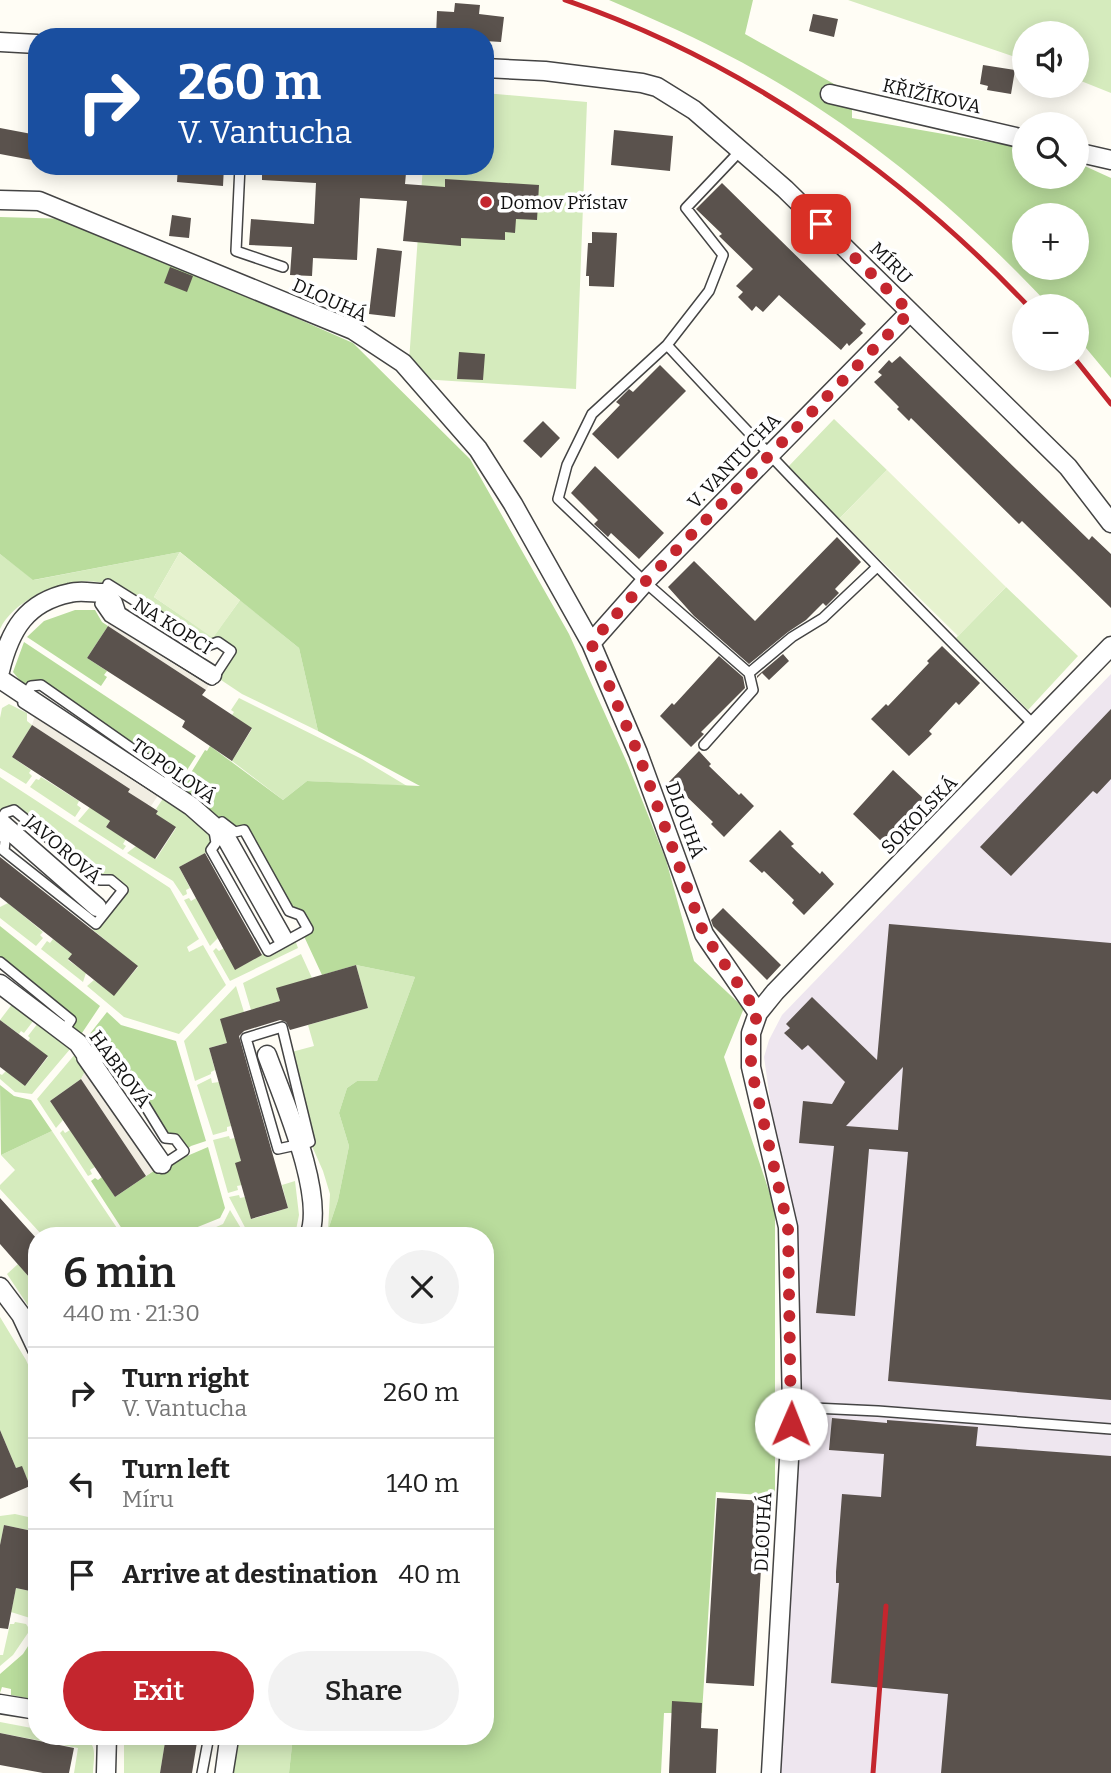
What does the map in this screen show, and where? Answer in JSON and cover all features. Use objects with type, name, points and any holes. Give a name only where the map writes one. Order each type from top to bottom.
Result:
[{"type":"street","points":[[0,42],[28,44]]},
{"type":"street","name":"MÍRU","points":[[494,69],[594,76],[657,87],[694,110],[785,189],[1068,467],[1111,523]]},
{"type":"street","name":"KŘIŽÍKOVA","points":[[830,94],[1012,136]]},
{"type":"street","points":[[1089,155],[1111,160]]},
{"type":"street","name":"DLOUHÁ","points":[[0,200],[39,201],[353,330],[403,363],[478,449],[513,504],[591,643],[638,753],[704,934],[758,1013],[751,1033],[751,1068],[788,1227],[792,1407],[771,1773]]},
{"type":"street","name":"V. VANTUCHA","points":[[591,643],[645,582],[910,312]]},
{"type":"street","points":[[0,671],[2,649],[22,618],[34,606],[71,592],[104,593]]},
{"type":"street","name":"NA KOPCI","points":[[104,593],[113,603],[117,615],[212,675]]},
{"type":"street","name":"SOKOLSKÁ","points":[[758,1013],[775,992],[1111,646]]},
{"type":"street","name":"TOPOLOVÁ","points":[[0,678],[191,806],[225,836],[282,937]]},
{"type":"street","name":"JAVOROVÁ","points":[[0,821],[97,907]]},
{"type":"street","name":"HABROVÁ","points":[[0,984],[78,1043],[162,1164]]},
{"type":"street","points":[[267,1055],[299,1145],[315,1210],[311,1227]]},
{"type":"street","points":[[0,1287],[21,1315],[28,1330]]},
{"type":"street","points":[[0,1704],[28,1709]]},
{"type":"street","points":[[106,1773],[107,1745]]},
{"type":"lane","points":[[704,745],[754,691],[749,673],[645,582],[558,499],[567,465],[592,414],[667,345],[709,291],[723,255],[686,208],[741,150]]},
{"type":"lane","points":[[240,175],[236,251],[283,267]]},
{"type":"lane","points":[[667,345],[877,567],[1035,726]]},
{"type":"lane","points":[[749,673],[792,637],[823,618],[877,567]]},
{"type":"lane","points":[[108,584],[113,585],[207,646],[218,642],[231,651],[212,680],[109,617],[100,604],[104,593],[108,584]]},
{"type":"lane","points":[[0,821],[5,813],[14,810],[100,880],[111,880],[123,890],[96,924],[4,851],[5,841],[0,830]]},
{"type":"lane","points":[[222,822],[235,832],[244,830],[289,911],[300,915],[308,929],[268,951],[211,850],[216,843],[216,829],[222,822]]},
{"type":"lane","points":[[0,962],[71,1020],[58,1039],[0,993]]},
{"type":"lane","points":[[282,1027],[310,1142],[299,1145],[278,1149],[246,1038],[282,1027]]},
{"type":"lane","points":[[86,1055],[92,1051],[102,1058],[116,1058],[165,1138],[175,1139],[184,1151],[162,1164]]},
{"type":"lane","points":[[792,1407],[1111,1429]]},
{"type":"lane","points":[[202,1773],[207,1745]]},
{"type":"lane","points":[[220,1773],[224,1745]]},
{"type":"lane","points":[[228,1773],[233,1745]]},
{"type":"shaded area","points":[[109,617],[212,680],[206,690],[108,626]]},
{"type":"shaded area","points":[[1111,674],[1111,1773],[771,1773],[783,1530],[788,1227],[764,1057],[769,1040],[782,1015]]},
{"type":"shaded area","points":[[35,716],[161,791],[151,806],[148,804],[146,807],[127,794],[129,788],[32,725]]},
{"type":"shaded area","points":[[86,1070],[158,1168],[146,1176],[81,1079]]},
{"type":"green space","points":[[609,0],[753,0],[745,34],[852,94],[852,118],[1012,146],[1012,189],[1089,189],[1089,168],[1111,178],[1111,378],[1089,352],[1089,294],[1038,294],[1025,280],[1089,280],[1089,203],[1012,203],[1012,267],[937,198],[854,133],[766,76],[693,37]]},
{"type":"green space","points":[[848,0],[1111,0],[1111,93],[1089,84],[1089,21],[1012,21],[1012,56]]},
{"type":"green space","points":[[494,94],[587,102],[576,389],[421,379],[409,361],[422,175],[494,175]]},
{"type":"green space","points":[[0,217],[71,219],[353,343],[470,459],[569,634],[628,765],[666,860],[694,961],[744,1008],[724,1057],[775,1209],[775,1496],[716,1492],[702,1713],[664,1713],[661,1773],[289,1773],[292,1745],[494,1745],[494,1227],[329,1227],[338,1200],[349,1146],[339,1113],[347,1088],[357,1081],[377,1081],[415,977],[356,965],[322,975],[302,932],[308,928],[289,911],[244,831],[222,822],[186,791],[184,784],[210,746],[283,800],[307,781],[420,786],[318,731],[299,648],[180,552],[33,580],[0,554]]},
{"type":"green space","points":[[834,419],[887,470],[839,519],[787,468]]},
{"type":"green space","points":[[887,470],[1006,587],[958,636],[839,519]]},
{"type":"green space","points":[[180,552],[154,597],[213,637],[240,600],[299,648],[318,731],[242,694],[215,676],[231,651],[219,642],[207,646],[107,584],[78,582],[46,590],[18,607],[0,629],[0,554],[34,580]]},
{"type":"green space","points":[[180,552],[240,600],[213,638],[154,597]]},
{"type":"green space","points":[[1006,587],[1078,656],[1028,710],[956,638]]},
{"type":"green space","points":[[75,610],[95,610],[102,622],[108,626],[87,658],[107,671],[104,675],[107,677],[101,686],[27,637],[44,621]]},
{"type":"green space","points":[[24,642],[196,756],[182,778],[171,776],[41,685],[22,683],[13,672]]},
{"type":"green space","points":[[239,698],[362,759],[407,786],[307,781],[283,800],[232,761],[252,729],[232,715],[234,712],[231,710]]},
{"type":"green space","points":[[9,704],[27,713],[27,721],[32,725],[12,757],[31,770],[29,773],[32,776],[26,784],[0,768],[0,718],[2,708]]},
{"type":"green space","points":[[0,777],[170,888],[199,939],[187,947],[189,952],[203,945],[226,985],[179,1034],[124,1017],[87,986],[94,980],[114,995],[138,967],[92,929],[122,890],[100,880],[14,811],[0,812]]},
{"type":"green space","points":[[41,777],[79,801],[77,805],[81,808],[75,817],[30,787]]},
{"type":"green space","points":[[166,794],[214,831],[211,850],[179,867],[190,888],[183,896],[173,881],[127,853],[136,846],[156,859],[176,828],[156,814],[156,809]]},
{"type":"green space","points":[[90,807],[110,821],[106,827],[126,839],[123,850],[78,821]]},
{"type":"green space","points":[[189,898],[191,901],[196,898],[218,938],[210,946],[184,900]]},
{"type":"green space","points":[[8,903],[43,932],[40,935],[43,938],[36,946],[0,918],[0,907]]},
{"type":"green space","points":[[0,926],[100,1006],[80,1036],[72,1029],[71,1024],[0,962]]},
{"type":"green space","points":[[294,937],[298,948],[230,981],[213,951],[216,948],[219,951],[224,948],[236,969]]},
{"type":"green space","points":[[53,939],[72,954],[68,960],[86,973],[83,982],[41,949],[47,941],[50,943]]},
{"type":"green space","points":[[301,954],[312,978],[277,989],[280,1001],[251,1010],[243,983]]},
{"type":"green space","points":[[356,965],[415,977],[377,1081],[357,1081],[347,1088],[339,1113],[349,1146],[338,1200],[328,1227],[330,1194],[308,1137],[288,1053],[314,1046],[308,1025],[368,1008]]},
{"type":"green space","points":[[236,986],[244,1012],[227,1043],[209,1048],[215,1070],[195,1081],[184,1041]]},
{"type":"green space","points":[[13,1003],[34,1020],[24,1033],[21,1031],[19,1034],[0,1020]]},
{"type":"green space","points":[[107,1012],[121,1025],[176,1041],[206,1141],[183,1152],[187,1156],[208,1147],[225,1208],[220,1218],[198,1227],[121,1227],[91,1181],[102,1177],[115,1197],[183,1151],[175,1139],[165,1138],[116,1058],[97,1055],[85,1040]]},
{"type":"green space","points":[[38,1023],[71,1048],[32,1094],[15,1092],[0,1079],[0,1074],[6,1071],[25,1086],[48,1057],[28,1041],[28,1036]]},
{"type":"green space","points":[[76,1053],[86,1070],[81,1079],[50,1101],[63,1120],[56,1128],[37,1099]]},
{"type":"green space","points":[[211,1078],[212,1083],[219,1082],[231,1126],[227,1127],[227,1131],[213,1135],[197,1085]]},
{"type":"green space","points":[[0,1085],[14,1096],[31,1100],[52,1131],[1,1155]]},
{"type":"green space","points":[[63,1130],[65,1133],[70,1130],[95,1167],[90,1170],[92,1174],[88,1176],[60,1133]]},
{"type":"green space","points":[[52,1131],[116,1227],[35,1227],[0,1189],[0,1185],[15,1170],[1,1155]]},
{"type":"green space","points":[[229,1136],[230,1139],[235,1138],[241,1161],[242,1185],[237,1186],[238,1190],[228,1193],[213,1140]]},
{"type":"green space","points":[[295,1181],[299,1215],[297,1227],[245,1227],[229,1197],[245,1197],[252,1219],[288,1208],[282,1185]]},
{"type":"green space","points":[[230,1210],[240,1227],[216,1227],[223,1224]]},
{"type":"green space","points":[[18,1264],[28,1276],[28,1306],[7,1274]]},
{"type":"green space","points":[[0,1317],[28,1365],[28,1481],[22,1467],[16,1468],[0,1430]]},
{"type":"green space","points":[[15,1514],[28,1517],[28,1530],[4,1525],[0,1545],[0,1516]]},
{"type":"green space","points":[[16,1588],[28,1591],[28,1617],[11,1612]]},
{"type":"green space","points":[[10,1624],[26,1624],[28,1633],[13,1655],[0,1666],[0,1655],[3,1655]]},
{"type":"green space","points":[[28,1646],[28,1698],[11,1695],[11,1689],[2,1687],[0,1693],[0,1674]]},
{"type":"green space","points":[[0,1722],[28,1727],[28,1738],[0,1733]]},
{"type":"green space","points":[[62,1745],[92,1745],[93,1773],[74,1773],[78,1748]]},
{"type":"green space","points":[[124,1745],[165,1745],[160,1773],[124,1773]]},
{"type":"green space","points":[[233,1745],[292,1745],[289,1773],[228,1773]]},
{"type":"building","points":[[455,3],[480,5],[479,14],[504,17],[501,42],[494,42],[494,28],[436,28],[437,11],[454,12]]},
{"type":"building","points":[[813,14],[838,19],[834,37],[809,31]]},
{"type":"building","points":[[983,65],[1012,70],[1011,94],[987,90],[988,86],[980,84]]},
{"type":"building","points":[[0,128],[28,133],[28,159],[0,154]]},
{"type":"building","points":[[614,130],[673,136],[670,171],[611,165]]},
{"type":"building","points":[[177,175],[224,175],[223,186],[177,182]]},
{"type":"building","points":[[262,175],[406,175],[405,184],[445,187],[445,179],[539,185],[537,220],[516,219],[515,233],[505,232],[505,240],[461,238],[461,246],[403,241],[407,201],[360,198],[357,260],[313,258],[312,276],[290,275],[292,247],[249,245],[251,219],[314,224],[316,183],[262,180]]},
{"type":"building","points":[[722,183],[866,324],[860,330],[863,333],[849,346],[847,343],[841,350],[779,295],[763,312],[756,306],[752,311],[738,297],[743,292],[736,286],[753,269],[696,209]]},
{"type":"building","points":[[172,215],[191,218],[189,238],[169,236]]},
{"type":"building","points":[[592,232],[617,233],[614,287],[589,286],[589,276],[586,276],[588,243],[592,243]]},
{"type":"building","points":[[377,248],[402,251],[395,317],[369,314]]},
{"type":"building","points":[[170,267],[193,276],[187,292],[164,283]]},
{"type":"building","points":[[459,352],[485,354],[483,380],[457,379]]},
{"type":"building","points":[[900,356],[1089,540],[1092,536],[1111,554],[1111,608],[1022,521],[1019,524],[911,418],[909,421],[874,382],[882,375],[878,372],[889,360],[892,363]]},
{"type":"building","points":[[660,365],[686,391],[618,459],[592,434],[620,405],[616,402],[629,389],[633,392]]},
{"type":"building","points":[[543,421],[560,438],[541,458],[523,441]]},
{"type":"building","points":[[595,466],[664,533],[639,559],[611,533],[608,537],[594,524],[598,520],[571,493]]},
{"type":"building","points":[[837,537],[861,562],[835,589],[839,593],[826,606],[823,603],[806,620],[749,664],[694,616],[668,587],[694,561],[755,621]]},
{"type":"building","points":[[108,626],[206,690],[202,695],[252,728],[232,761],[182,727],[185,721],[87,658]]},
{"type":"building","points":[[942,646],[980,683],[959,705],[956,702],[929,731],[932,734],[909,756],[871,719],[886,704],[888,706]]},
{"type":"building","points":[[783,654],[789,661],[769,680],[762,673],[757,678],[757,676]]},
{"type":"building","points":[[719,656],[743,677],[745,688],[701,732],[704,734],[691,747],[660,716],[672,703],[674,705]]},
{"type":"building","points":[[1111,709],[1111,779],[1097,794],[1093,791],[1011,876],[980,847]]},
{"type":"building","points":[[32,725],[130,789],[128,792],[158,811],[156,814],[176,827],[155,859],[106,827],[110,821],[12,757]]},
{"type":"building","points":[[699,751],[711,764],[709,766],[754,806],[724,837],[711,824],[713,822],[669,782]]},
{"type":"building","points":[[893,770],[924,799],[896,833],[894,831],[882,842],[853,814]]},
{"type":"building","points":[[780,830],[794,844],[791,846],[834,884],[804,915],[792,903],[794,900],[764,871],[762,873],[749,861]]},
{"type":"building","points":[[205,853],[262,955],[235,970],[179,867]]},
{"type":"building","points":[[0,857],[138,966],[114,996],[68,959],[72,954],[0,897]]},
{"type":"building","points":[[723,908],[781,965],[767,980],[713,926],[711,920]]},
{"type":"building","points":[[889,924],[1111,943],[1111,1400],[888,1381],[908,1152],[869,1149],[855,1316],[816,1313],[834,1146],[799,1143],[803,1101],[832,1104],[845,1082],[808,1045],[802,1050],[784,1033],[790,1028],[786,1024],[812,997],[877,1060]],"holes":[[[903,1067],[898,1130],[846,1126]]]},
{"type":"building","points":[[356,965],[368,1008],[290,1030],[286,1022],[280,1020],[244,1031],[239,1036],[288,1208],[251,1219],[235,1163],[241,1161],[209,1048],[227,1043],[220,1019],[280,1001],[276,988]]},
{"type":"building","points":[[0,1020],[48,1056],[25,1086],[0,1067]]},
{"type":"building","points":[[81,1079],[146,1176],[115,1197],[50,1101]]},
{"type":"building","points":[[0,1198],[28,1229],[28,1276],[0,1244]]},
{"type":"building","points":[[832,1418],[978,1427],[976,1446],[1111,1456],[1111,1773],[941,1773],[948,1694],[831,1683],[839,1583],[836,1583],[836,1572],[842,1494],[881,1497],[884,1454],[829,1450]]},
{"type":"building","points":[[0,1430],[16,1468],[22,1466],[28,1487],[0,1499]]},
{"type":"building","points":[[717,1498],[765,1501],[754,1686],[706,1683]]},
{"type":"building","points":[[4,1525],[28,1530],[28,1591],[16,1588],[8,1629],[0,1628],[0,1545]]},
{"type":"building","points":[[672,1701],[702,1703],[701,1728],[718,1729],[716,1773],[669,1773]]},
{"type":"building","points":[[0,1733],[28,1739],[28,1745],[74,1748],[69,1773],[43,1773],[0,1765]]},
{"type":"building","points":[[165,1745],[197,1745],[192,1773],[160,1773]]},
{"type":"railway","points":[[565,0],[694,54],[815,125],[927,210],[1016,294]]},
{"type":"railway","points":[[1085,371],[1111,404]]},
{"type":"railway","points":[[873,1773],[886,1606]]},
{"type":"place","name":"Domov Přístav","points":[[486,202]]},
{"type":"route","points":[[791,1424],[788,1227],[751,1068],[751,1033],[758,1013],[704,934],[638,753],[591,643],[645,582],[910,312],[821,224]]}]
